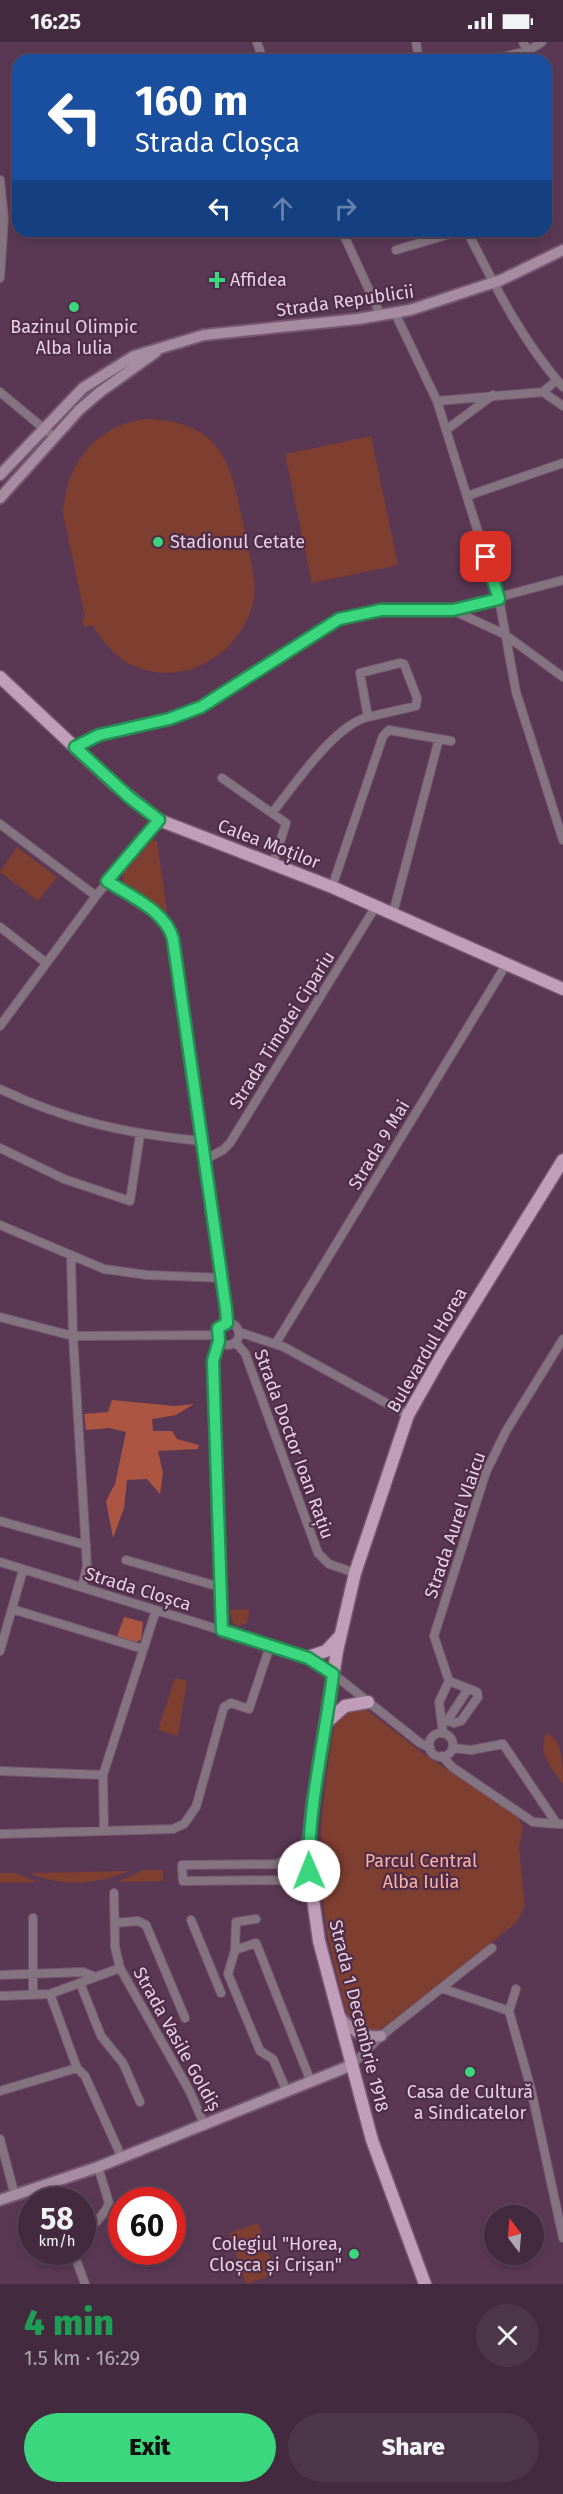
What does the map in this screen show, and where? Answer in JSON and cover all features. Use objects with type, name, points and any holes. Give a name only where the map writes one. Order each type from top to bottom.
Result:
[{"type":"main road","name":"Strada Republicii","points":[[0,475],[83,388],[134,356],[204,335],[395,313],[494,283],[563,250]]},
{"type":"main road","name":"Strada Republicii","points":[[0,498],[54,437],[100,392],[158,350]]},
{"type":"main road","name":"Calea Moților","points":[[0,677],[129,797],[159,820],[332,887],[563,988]]},
{"type":"main road","name":"Bulevardul Horea","points":[[355,1572],[408,1415],[442,1355],[563,1160]]},
{"type":"main road","name":"Strada 1 Decembrie 1918","points":[[355,1572],[333,1674],[304,1871],[319,1941],[381,2165],[425,2284]]},
{"type":"main road","points":[[308,1658],[326,1651],[340,1636]]},
{"type":"main road","points":[[326,1723],[345,1706],[368,1702]]},
{"type":"main road","points":[[338,2012],[356,2033],[368,2037],[381,2036]]},
{"type":"main road","name":"Strada Vasile Goldiș","points":[[42,2187],[205,2126],[352,2065]]},
{"type":"main road","name":"Strada Vasile Goldiș","points":[[0,2200],[18,2195]]},
{"type":"street","points":[[523,42],[528,51]]},
{"type":"street","points":[[515,54],[528,51],[542,42]]},
{"type":"street","points":[[0,180],[4,218],[0,278]]},
{"type":"street","points":[[345,237],[381,316]]},
{"type":"street","points":[[396,250],[439,237]]},
{"type":"street","points":[[470,237],[519,330],[541,363],[563,387]]},
{"type":"street","points":[[395,313],[437,401],[499,599],[516,692],[563,840]]},
{"type":"street","points":[[543,392],[557,380]]},
{"type":"street","points":[[0,392],[54,437]]},
{"type":"street","points":[[437,401],[494,394],[543,392],[563,406]]},
{"type":"street","points":[[446,430],[494,394]]},
{"type":"street","points":[[467,496],[563,463]]},
{"type":"street","points":[[75,747],[99,735],[169,719],[201,707],[339,619],[381,610],[453,610],[563,580]]},
{"type":"street","points":[[453,610],[504,634],[563,677]]},
{"type":"street","points":[[272,813],[334,738],[361,718],[368,717],[416,706],[417,698],[404,664],[360,673],[368,717]]},
{"type":"street","points":[[332,887],[383,736],[389,730],[451,741]]},
{"type":"street","points":[[393,913],[439,739]]},
{"type":"street","points":[[222,778],[286,824],[273,864]]},
{"type":"street","points":[[0,1026],[107,881],[159,820]]},
{"type":"street","points":[[0,824],[96,896]]},
{"type":"street","points":[[107,881],[159,916],[171,930],[204,1160],[224,1278],[227,1323],[218,1328],[213,1376],[222,1630]]},
{"type":"street","name":"Strada Timotei Cipariu","points":[[204,1160],[224,1150],[230,1143],[376,906]]},
{"type":"street","points":[[0,927],[45,962]]},
{"type":"street","name":"Strada 9 Mai","points":[[276,1343],[507,963]]},
{"type":"street","points":[[0,1089],[54,1113],[140,1135],[202,1141]]},
{"type":"street","points":[[0,1148],[64,1179],[130,1201],[140,1135]]},
{"type":"street","points":[[0,1225],[104,1269],[147,1275],[224,1278]]},
{"type":"street","points":[[72,1257],[73,1336],[87,1566],[82,1587]]},
{"type":"street","name":"Strada Doctor Ioan Rațiu","points":[[0,1317],[73,1336],[218,1338],[229,1345],[235,1342],[239,1332],[236,1326],[227,1323]]},
{"type":"street","points":[[239,1332],[276,1343],[408,1415]]},
{"type":"street","name":"Strada Aurel Vlaicu","points":[[449,1681],[434,1636],[486,1472],[506,1431],[563,1339]]},
{"type":"street","name":"Strada Doctor Ioan Rațiu","points":[[235,1342],[246,1353],[318,1553],[329,1564],[355,1572]]},
{"type":"street","points":[[0,1521],[86,1545]]},
{"type":"street","points":[[126,1560],[220,1587]]},
{"type":"street","name":"Strada Cloșca","points":[[0,1562],[308,1658],[333,1674],[420,1743],[430,1748]]},
{"type":"street","points":[[0,1651],[23,1570]]},
{"type":"street","points":[[12,1610],[143,1650]]},
{"type":"street","points":[[104,1831],[103,1775],[156,1610]]},
{"type":"street","points":[[0,1834],[173,1829],[184,1824],[191,1818],[196,1807],[224,1707],[231,1703],[249,1709],[270,1646]]},
{"type":"street","points":[[443,1733],[444,1719],[439,1702],[449,1681],[477,1692],[478,1697],[461,1721],[454,1723],[444,1719]]},
{"type":"street","points":[[444,1719],[468,1689]]},
{"type":"street","points":[[443,1733],[451,1738],[453,1748],[449,1754],[442,1756],[434,1754],[430,1748],[433,1737],[443,1733]]},
{"type":"street","points":[[453,1748],[471,1750],[499,1743],[505,1746],[560,1824]]},
{"type":"street","points":[[442,1756],[452,1767],[537,1823],[560,1824]]},
{"type":"street","points":[[0,1771],[103,1775]]},
{"type":"street","points":[[277,1864],[292,1856],[309,1838]]},
{"type":"street","points":[[277,1864],[304,1871],[279,1880],[183,1881],[182,1865],[277,1864]]},
{"type":"street","points":[[279,1880],[310,1892]]},
{"type":"street","name":"Strada Vasile Goldiș","points":[[114,1893],[115,1947],[120,1968],[189,2090],[205,2126]]},
{"type":"street","points":[[33,1918],[33,1995]]},
{"type":"street","points":[[256,1919],[236,1922],[235,1950],[228,1974],[260,2051],[273,2059],[286,2092]]},
{"type":"street","points":[[191,1920],[221,1993]]},
{"type":"street","points":[[115,1923],[138,1921],[146,1925],[185,2018]]},
{"type":"street","points":[[235,1950],[256,1943],[311,2082]]},
{"type":"street","points":[[352,2065],[381,2036],[492,1948]]},
{"type":"street","points":[[0,1996],[50,1994],[120,1968]]},
{"type":"street","points":[[0,1975],[83,1972],[95,1977]]},
{"type":"street","points":[[215,1979],[228,1974]]},
{"type":"street","points":[[80,1983],[101,2036],[123,2063],[140,2102]]},
{"type":"street","points":[[441,1988],[510,2007]]},
{"type":"street","points":[[516,1989],[510,2007],[531,2089],[563,2238]]},
{"type":"street","points":[[50,1994],[77,2068],[85,2076],[122,2158]]},
{"type":"street","points":[[0,2091],[77,2068]]},
{"type":"street","points":[[0,2139],[15,2196]]},
{"type":"street","points":[[96,2220],[108,2208],[109,2203],[98,2167]]},
{"type":"street","points":[[78,2265],[85,2284]]},
{"type":"green space","name":"Stadionul Cetate","points":[[144,419],[172,422],[194,429],[210,440],[222,454],[236,491],[253,574],[254,592],[251,610],[233,642],[204,664],[170,673],[152,672],[127,663],[110,649],[92,625],[84,627],[82,619],[85,617],[62,508],[72,474],[88,448],[113,429]]},
{"type":"green space","points":[[371,436],[398,565],[312,583],[285,454]]},
{"type":"green space","points":[[152,840],[157,841],[167,911],[163,912],[123,882],[122,875]]},
{"type":"green space","points":[[17,847],[57,877],[38,901],[0,872]]},
{"type":"green space","points":[[249,1609],[247,1623],[238,1626],[233,1623],[229,1610]]},
{"type":"green space","points":[[175,1678],[187,1681],[178,1736],[158,1730]]},
{"type":"green space","name":"Parcul Central Alba Iulia","points":[[363,1707],[425,1755],[514,1813],[523,1828],[519,1848],[525,1906],[517,1922],[384,2027],[372,2032],[361,2031],[356,2026],[344,2003],[325,1917],[321,1855],[324,1793],[334,1728],[339,1718],[345,1713]]},
{"type":"green space","points":[[547,1733],[559,1748],[563,1784],[544,1754],[544,1740]]},
{"type":"green space","points":[[143,1870],[163,1870],[163,1881],[117,1882]]},
{"type":"green space","points":[[130,1871],[105,1879],[80,1882],[54,1881],[29,1873]]},
{"type":"green space","points":[[0,1873],[15,1873],[37,1882],[0,1883]]},
{"type":"green space","points":[[258,2223],[276,2274],[246,2284],[229,2233]]},
{"type":"shaded area","points":[[112,1400],[174,1406],[194,1404],[176,1415],[152,1419],[153,1431],[172,1431],[177,1439],[199,1445],[198,1449],[158,1451],[163,1473],[160,1494],[147,1479],[127,1480],[124,1508],[113,1538],[106,1501],[115,1484],[126,1432],[109,1428],[86,1430],[84,1414],[108,1412]]},
{"type":"shaded area","points":[[124,1617],[143,1622],[141,1640],[125,1646],[114,1645]]},
{"type":"place","name":"Affidea","points":[[217,280]]},
{"type":"place","name":"Bazinul Olimpic Alba Iulia","points":[[74,307]]},
{"type":"place","name":"Stadionul Cetate","points":[[158,542]]},
{"type":"place","name":"Casa de Cultură a Sindicatelor","points":[[470,2072]]},
{"type":"place","name":"Colegiul \"Horea, Cloșca și Crișan\"","points":[[354,2254]]},
{"type":"route","points":[[309,1871],[309,1838],[313,1801],[333,1674],[317,1661],[222,1630],[213,1361],[219,1341],[218,1328],[227,1323],[225,1287],[173,939],[171,930],[159,916],[107,881],[159,820],[129,797],[75,747],[99,735],[169,719],[201,707],[326,625],[353,614],[381,610],[453,610],[499,599],[486,557]]}]
